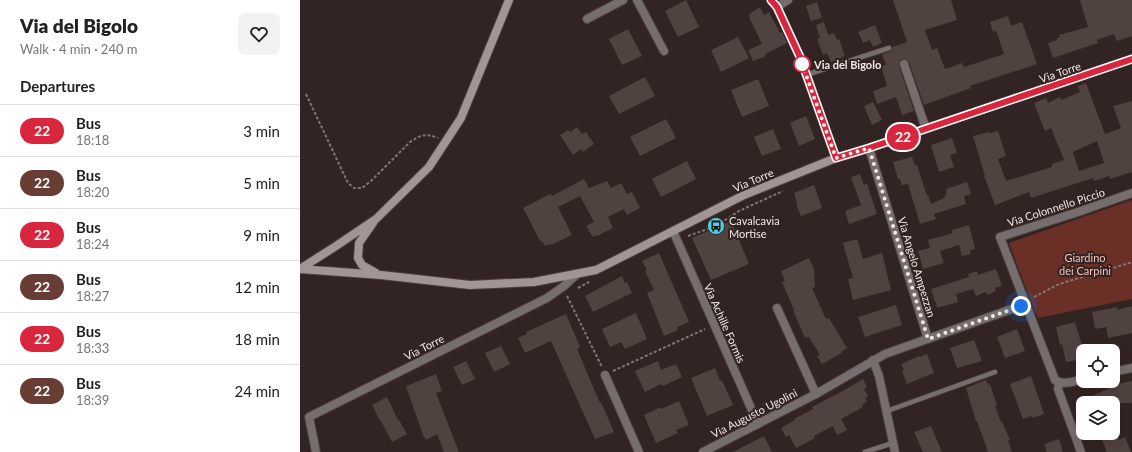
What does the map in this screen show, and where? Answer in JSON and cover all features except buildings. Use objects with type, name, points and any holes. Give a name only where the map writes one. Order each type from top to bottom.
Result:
[{"type":"street","points":[[381,275],[362,266],[358,258],[358,243],[376,219],[430,167],[462,118],[509,0]]},
{"type":"street","points":[[587,19],[623,0]]},
{"type":"street","points":[[637,0],[664,51]]},
{"type":"street","points":[[771,0],[777,7],[800,57],[836,158]]},
{"type":"street","points":[[777,7],[788,0]]},
{"type":"street","name":"Via Torre","points":[[316,452],[309,417],[547,298],[564,286],[577,274],[596,270],[744,195],[836,158],[1132,59]]},
{"type":"street","points":[[904,64],[926,129]]},
{"type":"street","name":"Via Angelo Ampezzan","points":[[869,148],[928,339]]},
{"type":"street","name":"Via Colonnello Piccio","points":[[1081,452],[1058,389],[1058,382],[1053,376],[1000,237],[1132,193]]},
{"type":"street","points":[[300,269],[376,219]]},
{"type":"street","name":"Via Achille Formis","points":[[672,231],[758,424]]},
{"type":"street","points":[[300,269],[381,275],[470,285],[534,282],[577,274]]},
{"type":"street","points":[[928,339],[1025,303]]},
{"type":"street","name":"Via Augusto Ugolini","points":[[777,308],[816,394]]},
{"type":"street","name":"Via Augusto Ugolini","points":[[703,452],[816,394],[873,360],[885,354],[928,339]]},
{"type":"street","points":[[873,360],[879,376],[896,452]]},
{"type":"street","points":[[1120,371],[1132,368]]},
{"type":"street","points":[[605,374],[639,452]]},
{"type":"street","points":[[1058,382],[1076,380]]},
{"type":"lane","points":[[806,75],[889,48]]},
{"type":"lane","points":[[887,411],[995,372]]},
{"type":"lane","points":[[865,452],[893,443]]},
{"type":"path","points":[[306,94],[348,183],[354,188],[362,188],[371,181],[410,142],[417,137],[425,134],[446,141]]},
{"type":"path","points":[[686,239],[687,236],[716,226],[739,211],[783,191]]},
{"type":"path","points":[[1025,303],[1059,284],[1132,262]]},
{"type":"path","points":[[565,294],[605,374],[714,326]]},
{"type":"green space","name":"Giardino dei Carpini","points":[[1132,200],[1132,299],[1038,318],[1009,243]]},
{"type":"bus line","name":"22","points":[[771,0],[777,7],[800,57],[836,158],[858,152],[1132,59]]},
{"type":"place","name":"Via del Bigolo","points":[[802,64]]},
{"type":"place","name":"Cavalcavia Mortise","points":[[716,226]]},
{"type":"route","points":[[802,64],[836,158],[869,148],[928,339],[1021,306]]}]
